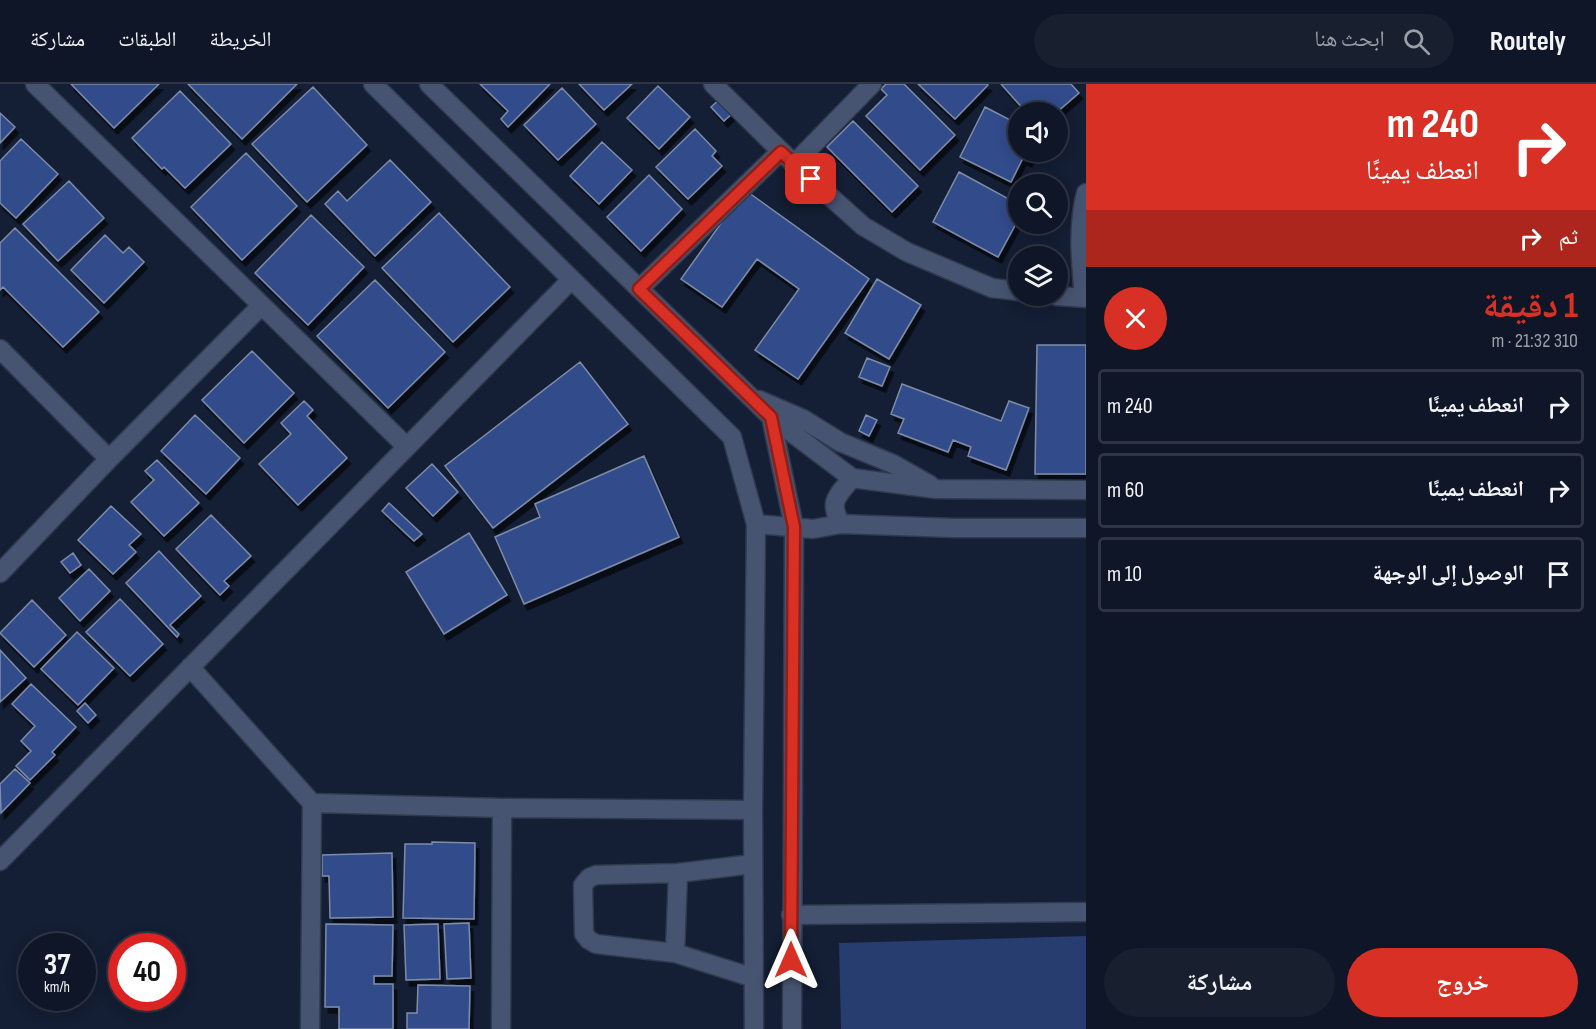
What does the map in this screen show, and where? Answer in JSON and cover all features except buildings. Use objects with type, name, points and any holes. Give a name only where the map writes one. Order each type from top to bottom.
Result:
[{"type":"street","points":[[35,84],[407,447]]},
{"type":"street","points":[[373,84],[732,436],[756,524],[753,810],[754,1029]]},
{"type":"street","points":[[429,84],[771,417],[852,478],[936,489],[1086,490]]},
{"type":"street","points":[[713,84],[787,158],[863,226],[908,252],[992,288],[1008,290]]},
{"type":"street","points":[[639,289],[872,84]]},
{"type":"street","points":[[1068,297],[1085,298],[1081,266],[1083,205],[1086,193]]},
{"type":"street","points":[[0,861],[571,280]]},
{"type":"street","points":[[0,573],[261,306]]},
{"type":"street","points":[[0,349],[109,459]]},
{"type":"street","points":[[748,395],[803,418],[840,442],[893,464],[936,489]]},
{"type":"street","points":[[771,417],[794,527],[792,1029]]},
{"type":"street","points":[[841,524],[834,512],[835,500],[852,478]]},
{"type":"street","points":[[756,524],[813,529],[841,524],[954,528],[1086,528]]},
{"type":"street","points":[[190,667],[312,803],[310,1029]]},
{"type":"street","points":[[312,803],[502,808],[753,810]]},
{"type":"street","points":[[501,1029],[502,808]]},
{"type":"street","points":[[753,864],[678,873],[596,875],[589,878],[583,885],[584,934],[596,944],[675,953],[754,978]]},
{"type":"street","points":[[675,953],[678,873]]},
{"type":"street","points":[[791,915],[1086,912]]},
{"type":"shaded area","points":[[1086,936],[1086,1029],[841,1029],[839,943]]},
{"type":"route","points":[[791,960],[794,527],[771,417],[639,289],[781,152],[811,179]]}]
